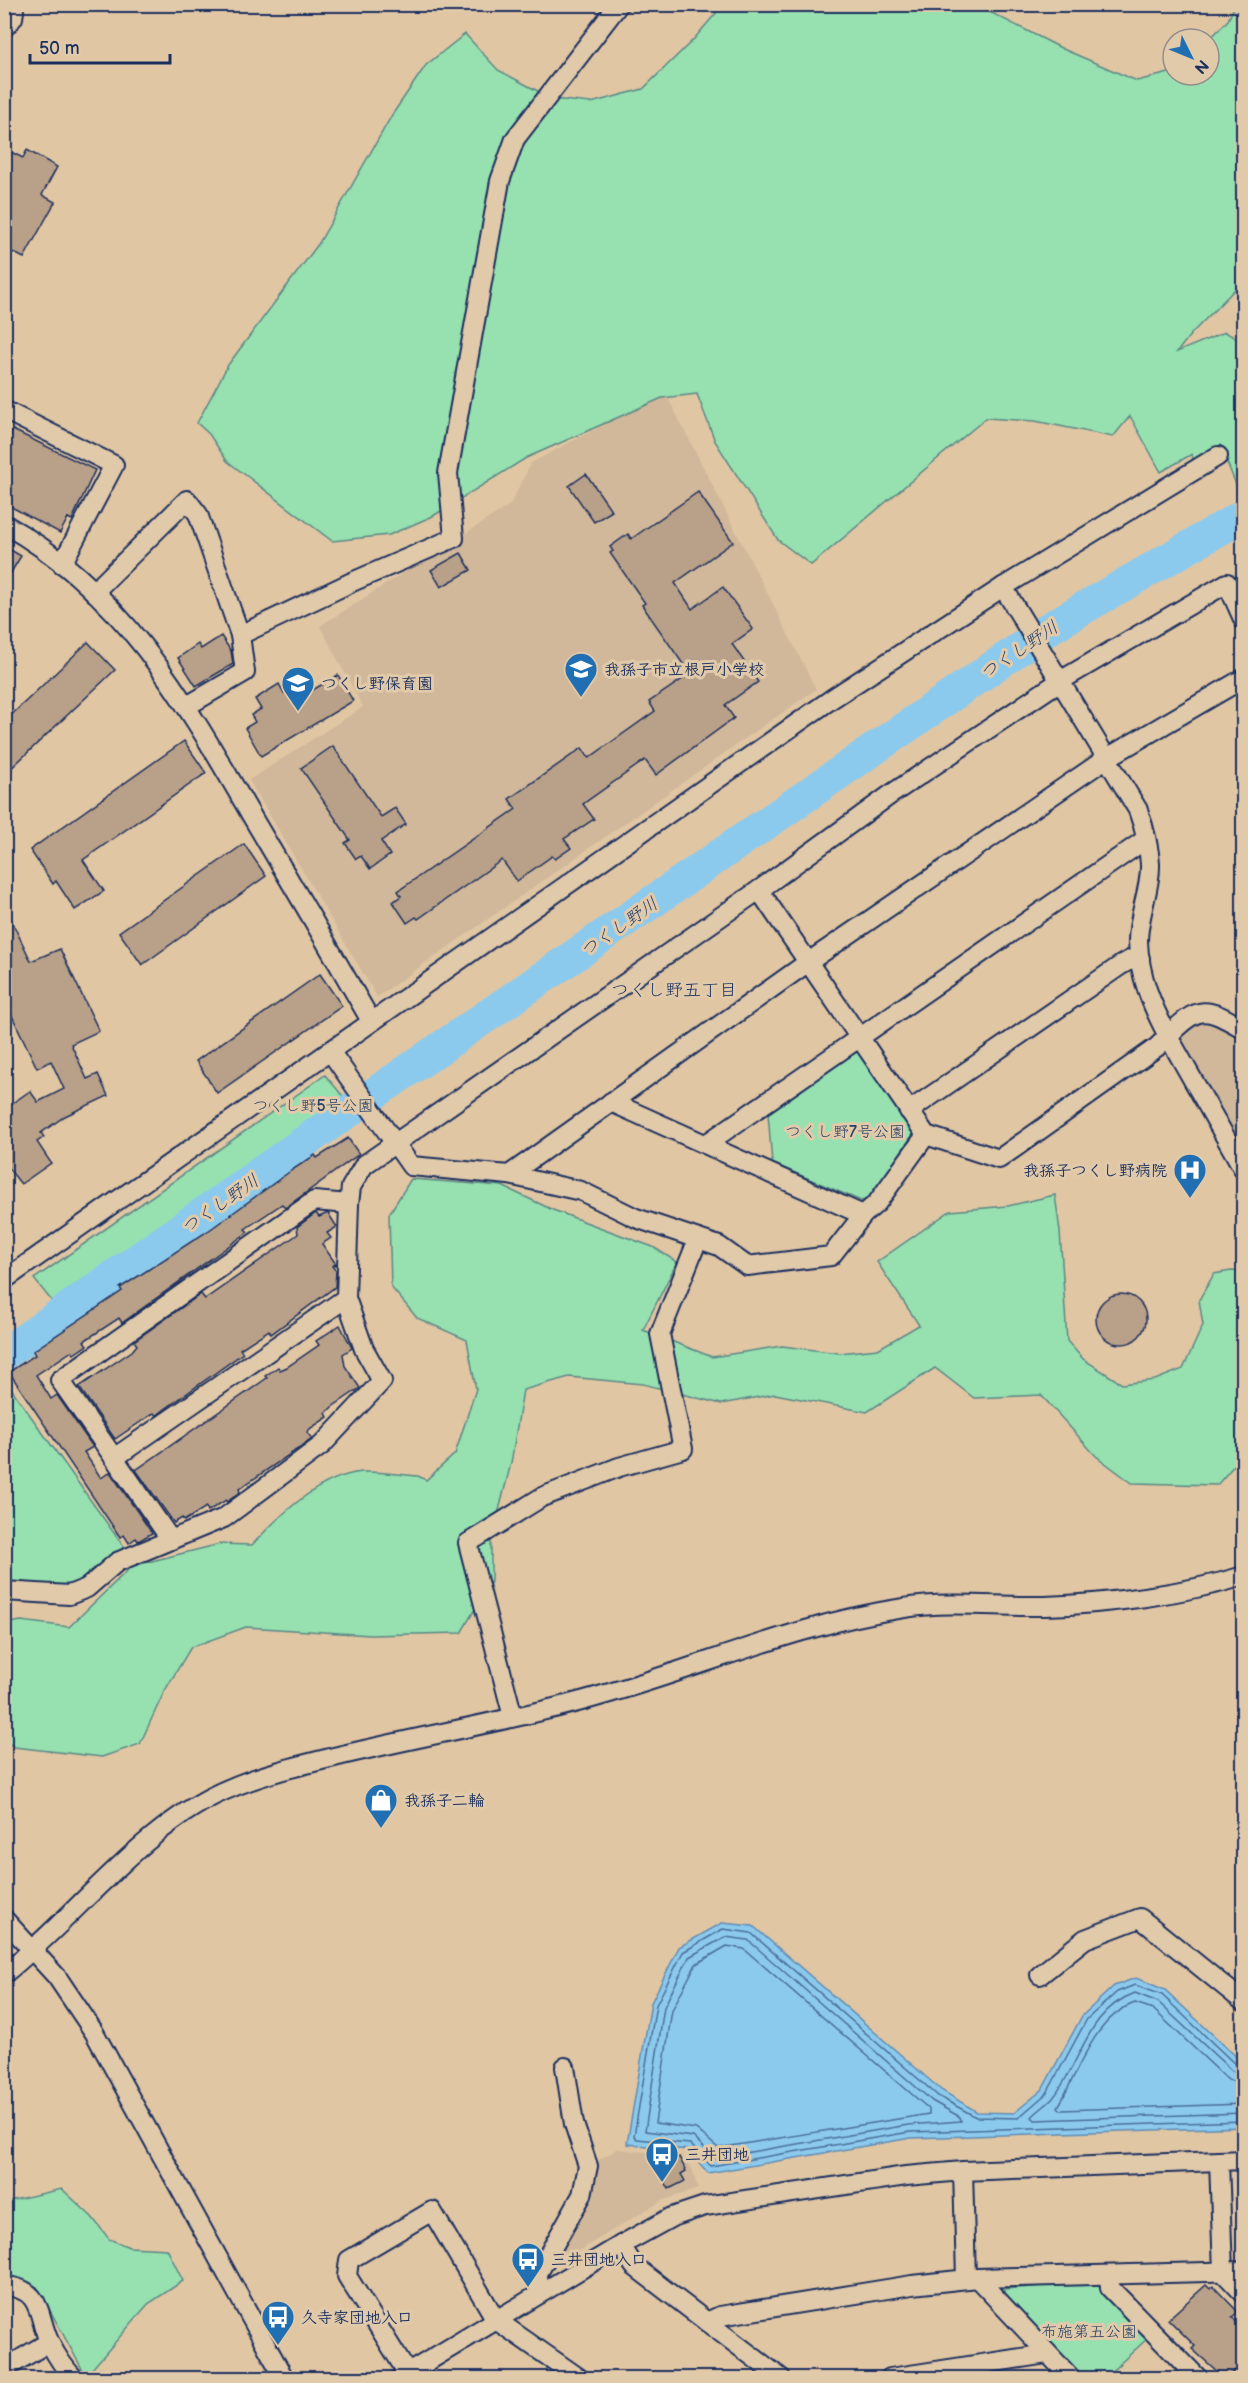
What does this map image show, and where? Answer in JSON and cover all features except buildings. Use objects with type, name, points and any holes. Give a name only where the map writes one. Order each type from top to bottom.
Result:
[{"type":"street","points":[[4,28],[13,18],[14,11],[10,4]]},
{"type":"street","points":[[240,635],[352,582],[454,538],[448,473],[500,181],[515,139],[619,4]]},
{"type":"street","points":[[4,410],[114,465],[62,564]]},
{"type":"street","points":[[4,1280],[833,698],[1003,587],[1218,456]]},
{"type":"street","points":[[94,592],[187,500],[198,514],[240,635],[245,672],[187,706]]},
{"type":"street","points":[[4,524],[62,564],[94,592],[130,628],[159,663],[187,706],[370,1021]]},
{"type":"street","points":[[4,1591],[69,1595],[87,1588],[117,1562],[224,1518],[322,1446],[382,1381],[364,1349],[346,1298],[351,1187],[364,1165],[759,890],[890,795],[1060,681],[1227,583],[1244,621]]},
{"type":"street","points":[[1003,587],[1138,810],[1150,865],[1138,940],[1145,990],[1168,1036],[1244,1170]]},
{"type":"street","points":[[509,1175],[807,963],[1107,758],[1244,678]]},
{"type":"street","points":[[706,1144],[1146,839]]},
{"type":"street","points":[[759,890],[926,1135],[999,1159],[1157,1047],[1197,1013],[1211,1011],[1244,1029]]},
{"type":"street","points":[[909,1111],[1121,965],[1132,959],[1140,959]]},
{"type":"street","points":[[330,1051],[411,1166],[509,1175],[581,1191],[636,1218],[719,1246],[747,1266],[831,1256],[863,1215],[877,1203],[926,1135]]},
{"type":"street","points":[[611,1102],[863,1215]]},
{"type":"street","points":[[171,1540],[60,1380],[314,1201],[349,1204]]},
{"type":"street","points":[[513,1718],[468,1543],[542,1497],[620,1467],[683,1449],[660,1334],[698,1239]]},
{"type":"street","points":[[114,1458],[346,1298]]},
{"type":"street","points":[[4,1974],[34,1950],[143,1845],[213,1796],[279,1771],[413,1737],[572,1704],[758,1645],[879,1612],[949,1603],[1046,1606],[1100,1601],[1184,1590],[1244,1576]]},
{"type":"street","points":[[1040,1975],[1086,1938],[1140,1918],[1244,2002]]},
{"type":"street","points":[[4,1919],[57,1977],[94,2031],[284,2379]]},
{"type":"street","points":[[539,2294],[538,2272],[582,2195],[588,2166],[574,2124],[565,2067]]},
{"type":"street","points":[[579,2379],[496,2320],[432,2211],[349,2260],[347,2276],[404,2376],[496,2320],[539,2294],[621,2245],[672,2217],[705,2206],[906,2176],[963,2171],[1244,2160]]},
{"type":"street","points":[[1219,2161],[1223,2272],[1244,2294]]},
{"type":"street","points":[[963,2171],[972,2278],[1071,2379]]},
{"type":"street","points":[[621,2245],[634,2266],[781,2379]]},
{"type":"street","points":[[707,2322],[720,2316],[839,2296],[972,2278],[1244,2271]]},
{"type":"street","points":[[1109,2276],[1110,2288],[1198,2379]]},
{"type":"street","points":[[4,2286],[17,2287],[38,2305],[49,2342],[74,2379]]},
{"type":"street","points":[[4,2369],[49,2342]]},
{"type":"street","points":[[890,2379],[1047,2354]]},
{"type":"shaded area","name":"我孫子市立根戸小学校","points":[[665,392],[816,689],[377,997],[249,780],[363,707],[320,626],[510,505],[531,463]]},
{"type":"shaded area","points":[[1203,1020],[1243,1039],[1243,1147],[1179,1033]]},
{"type":"shaded area","points":[[617,2149],[680,2156],[692,2168],[698,2189],[661,2201],[552,2267],[556,2250],[592,2169],[599,2160]]},
{"type":"green space","points":[[723,5],[976,5],[1063,49],[1137,81],[1161,75],[1161,87],[1221,87],[1221,27],[1228,20],[1235,5],[1243,5],[1243,281],[1191,334],[1177,352],[1225,332],[1243,342],[1243,502],[1220,445],[1193,461],[1192,454],[1161,472],[1130,416],[1113,437],[1035,421],[986,418],[811,565],[778,540],[715,441],[697,394],[662,398],[526,458],[433,516],[389,535],[332,541],[227,461],[209,434],[197,423],[228,365],[319,243],[392,115],[426,65],[465,34],[498,70],[553,99],[591,103],[643,89],[694,39]]},
{"type":"green space","name":"つくし野7号公園","points":[[854,1052],[862,1053],[913,1125],[912,1136],[869,1199],[861,1201],[772,1163],[768,1113]]},
{"type":"green space","name":"つくし野5号公園","points":[[325,1075],[348,1102],[55,1305],[34,1279]]},
{"type":"green space","points":[[411,1179],[502,1186],[553,1210],[653,1247],[677,1262],[643,1330],[712,1357],[782,1346],[839,1353],[878,1349],[919,1325],[877,1262],[950,1211],[1008,1206],[1055,1195],[1060,1231],[1067,1341],[1083,1359],[1122,1384],[1155,1380],[1183,1369],[1203,1325],[1199,1300],[1214,1274],[1231,1271],[1243,1272],[1241,1336],[1243,1455],[1217,1485],[1132,1483],[1096,1456],[1041,1395],[974,1398],[935,1368],[867,1412],[775,1394],[721,1404],[643,1384],[569,1377],[523,1390],[511,1463],[491,1542],[491,1582],[461,1633],[370,1635],[246,1627],[191,1647],[164,1692],[140,1744],[102,1757],[14,1747],[5,1740],[5,1624],[21,1621],[69,1627],[132,1566],[220,1544],[252,1545],[301,1499],[331,1481],[362,1472],[418,1476],[426,1480],[455,1454],[476,1389],[467,1340],[417,1318],[391,1287],[389,1214]]},
{"type":"green space","points":[[5,1380],[126,1550],[68,1588],[5,1583]]},
{"type":"green space","points":[[62,2189],[92,2217],[109,2239],[129,2247],[167,2249],[183,2281],[148,2304],[86,2376],[37,2287],[5,2277],[4,2202]]},
{"type":"green space","name":"布施第五公園","points":[[1097,2282],[1148,2338],[1104,2378],[1080,2378],[1001,2295],[1004,2289]]},
{"type":"water","points":[[722,1923],[753,1926],[941,2090],[977,2112],[1014,2113],[1042,2090],[1082,2016],[1114,1986],[1136,1978],[1165,1990],[1243,2063],[1243,2127],[911,2138],[708,2173],[688,2150],[627,2144],[651,2003],[679,1947]]},
{"type":"waterway","name":"つくし野川","points":[[4,1354],[320,1131],[1051,627],[1244,515]]},
{"type":"place","name":"我孫子市立根戸小学校","points":[[581,698]]},
{"type":"place","name":"つくし野保育園","points":[[298,712]]},
{"type":"place","name":"我孫子つくし野病院","points":[[1190,1199]]},
{"type":"place","name":"我孫子二輪","points":[[381,1829]]},
{"type":"place","name":"三井団地","points":[[662,2183]]},
{"type":"place","name":"三井団地入口","points":[[528,2288]]},
{"type":"place","name":"久寺家団地入口","points":[[278,2346]]},
{"type":"district","name":"つくし野五丁目","points":[[674,990]]}]
